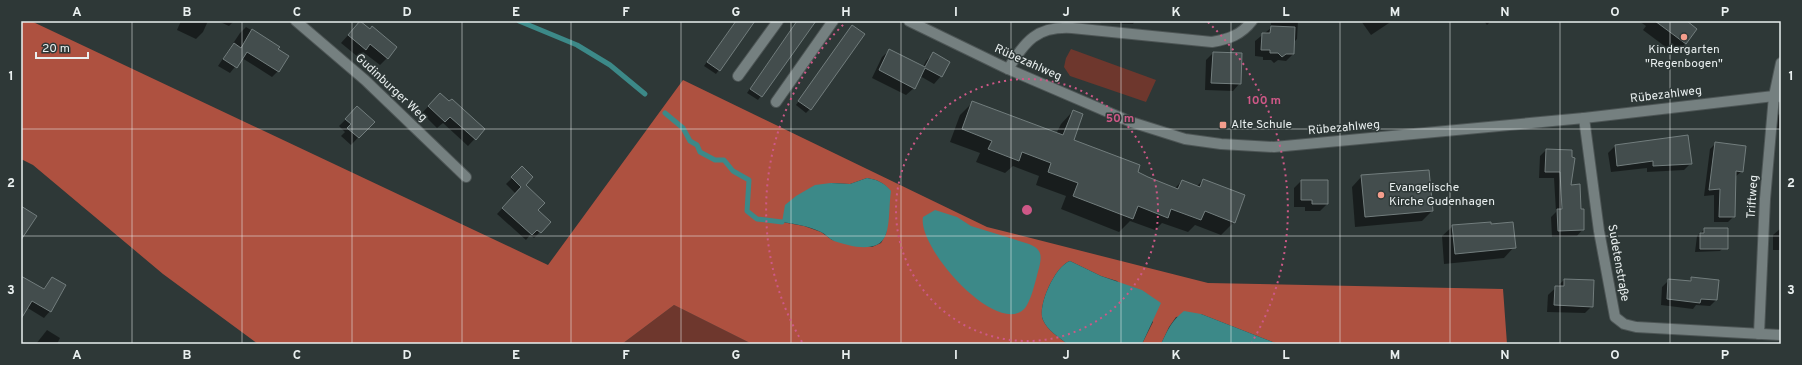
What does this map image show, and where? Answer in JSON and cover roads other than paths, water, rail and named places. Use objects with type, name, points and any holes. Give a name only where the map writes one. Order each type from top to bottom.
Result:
[{"type":"street","name":"Gudinburger Weg","points":[[296,21],[365,80],[466,177]]},
{"type":"street","points":[[738,76],[778,21]]},
{"type":"street","points":[[776,102],[833,21]]},
{"type":"street","name":"Rübezahlweg","points":[[909,21],[1008,69],[1132,122],[1185,139],[1235,146],[1274,148],[1584,118],[1777,96]]},
{"type":"street","points":[[1008,69],[1025,43],[1032,37],[1050,28],[1072,28],[1212,42],[1234,37],[1244,30],[1252,21]]},
{"type":"street","name":"Triftweg","points":[[1759,334],[1765,199],[1781,63]]},
{"type":"street","name":"Sudetenstraße","points":[[1584,118],[1599,231],[1615,317],[1624,324],[1636,327],[1781,335]]},
{"type":"water","points":[[867,178],[886,185],[891,191],[889,219],[886,234],[882,241],[877,245],[870,247],[855,247],[834,241],[823,233],[812,228],[782,222],[785,205],[796,196],[815,185],[831,183],[850,184]]},
{"type":"water","points":[[935,210],[957,217],[971,226],[1029,244],[1039,251],[1041,260],[1035,284],[1031,297],[1023,310],[1010,314],[994,310],[977,299],[960,284],[944,266],[932,248],[924,231],[923,217]]},
{"type":"water","points":[[1070,261],[1101,276],[1142,290],[1161,303],[1142,344],[1067,344],[1047,327],[1043,320],[1042,314],[1045,296],[1053,278],[1064,264]]},
{"type":"water","points":[[1184,311],[1201,314],[1278,344],[1161,344],[1173,322]]},
{"type":"waterway","points":[[519,21],[577,45],[610,65],[645,94]]},
{"type":"waterway","points":[[665,113],[683,128],[690,141],[697,145],[700,152],[715,160],[724,160],[733,171],[749,180],[747,211],[757,219],[782,222]]},
{"type":"place","name":"Kindergarten \"Regenbogen\"","points":[[1684,37]]},
{"type":"place","name":"Alte Schule","points":[[1223,125]]},
{"type":"place","name":"Evangelische Kirche Gudenhagen","points":[[1381,195]]}]
